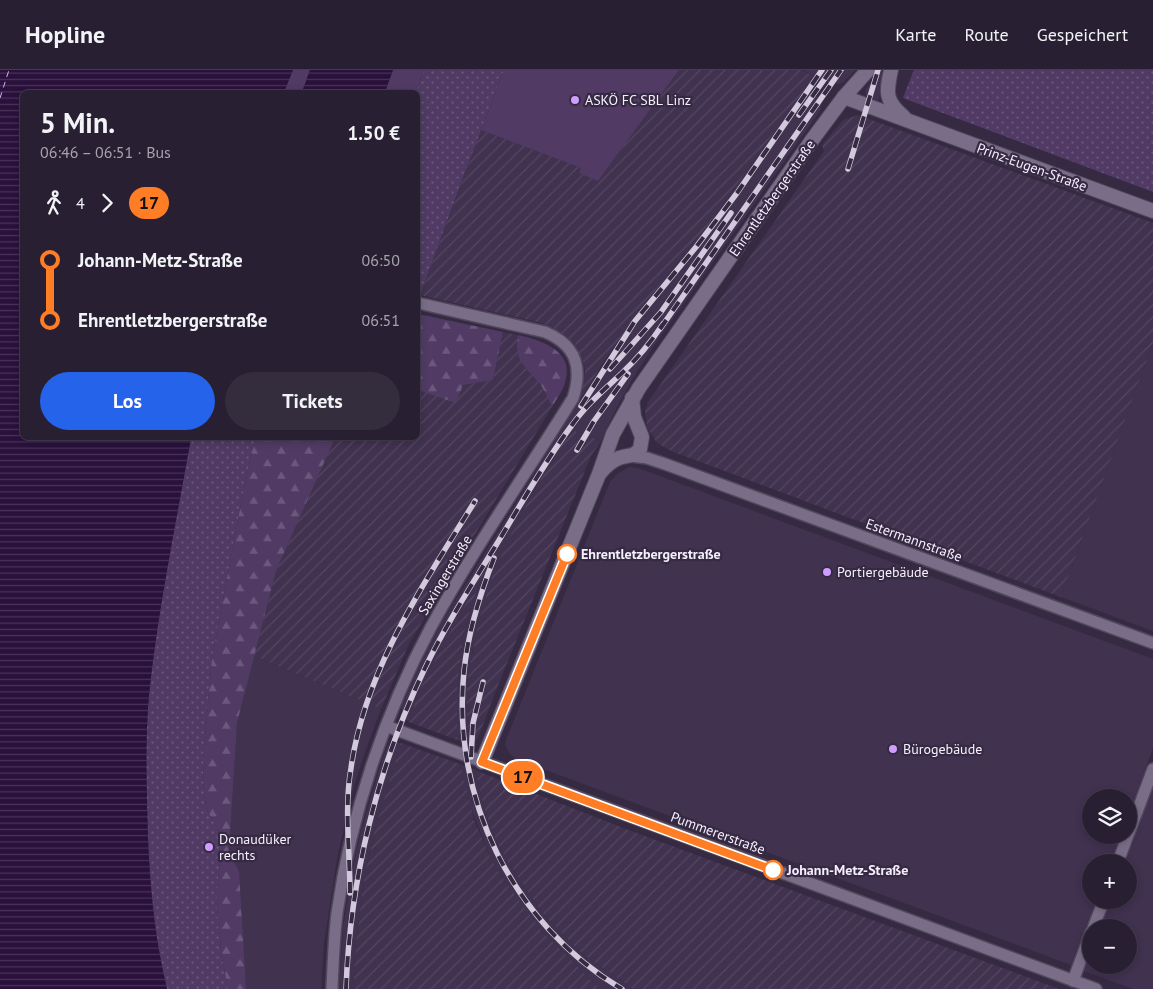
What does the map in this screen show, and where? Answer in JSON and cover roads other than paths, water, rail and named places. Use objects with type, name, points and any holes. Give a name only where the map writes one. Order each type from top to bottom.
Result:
[{"type":"street","name":"Ehrentletzbergerstraße","points":[[482,762],[599,474],[612,436],[632,398],[844,97],[868,70]]},
{"type":"street","name":"Prinz-Eugen-Straße","points":[[891,70],[887,90],[888,99],[893,108],[910,122]]},
{"type":"street","name":"Prinz-Eugen-Straße","points":[[844,97],[1153,211]]},
{"type":"street","name":"Saxingerstraße","points":[[332,989],[337,915],[344,874],[358,812],[386,726],[407,676],[435,620],[573,398],[578,380],[575,358],[565,343],[552,335],[420,302]]},
{"type":"street","points":[[599,474],[611,462],[628,457],[640,449],[640,435],[634,417],[632,398]]},
{"type":"street","points":[[628,457],[618,454],[614,450],[612,436],[619,428],[627,426],[635,428],[640,435]]},
{"type":"street","name":"Estermannstraße","points":[[640,435],[650,451],[665,464]]},
{"type":"street","name":"Estermannstraße","points":[[628,457],[647,458],[665,464],[1153,643]]},
{"type":"street","name":"Pummererstraße","points":[[386,726],[1096,989]]},
{"type":"street","points":[[1137,811],[1153,769]]},
{"type":"street","points":[[1073,981],[1082,956]]},
{"type":"railway","points":[[581,406],[635,321],[696,247],[737,193],[822,70]]},
{"type":"railway","points":[[799,115],[831,70]]},
{"type":"railway","points":[[660,329],[841,70]]},
{"type":"railway","points":[[848,169],[878,70]]},
{"type":"railway","points":[[610,369],[661,312],[731,213]]},
{"type":"railway","points":[[346,989],[353,906],[369,825],[393,745],[425,668],[442,634],[562,438],[589,404],[628,368],[663,324]]},
{"type":"railway","points":[[577,450],[594,421],[628,374]]},
{"type":"railway","points":[[350,893],[349,783],[358,732],[369,696],[399,628],[475,501]]},
{"type":"railway","points":[[494,558],[475,613],[464,671],[463,718],[468,765],[479,810],[497,853],[520,893],[549,930],[583,962],[622,989]]},
{"type":"railway","points":[[471,757],[473,723],[483,682]]},
{"type":"place","name":"ASKÖ FC SBL Linz","points":[[575,100]]},
{"type":"place","name":"Ehrentletzbergerstraße","points":[[567,554]]},
{"type":"place","name":"Portiergebäude","points":[[827,572]]},
{"type":"place","name":"Bürogebäude","points":[[893,749]]},
{"type":"place","name":"Donaudüker rechts","points":[[209,847]]},
{"type":"place","name":"Johann-Metz-Straße","points":[[773,870]]}]
